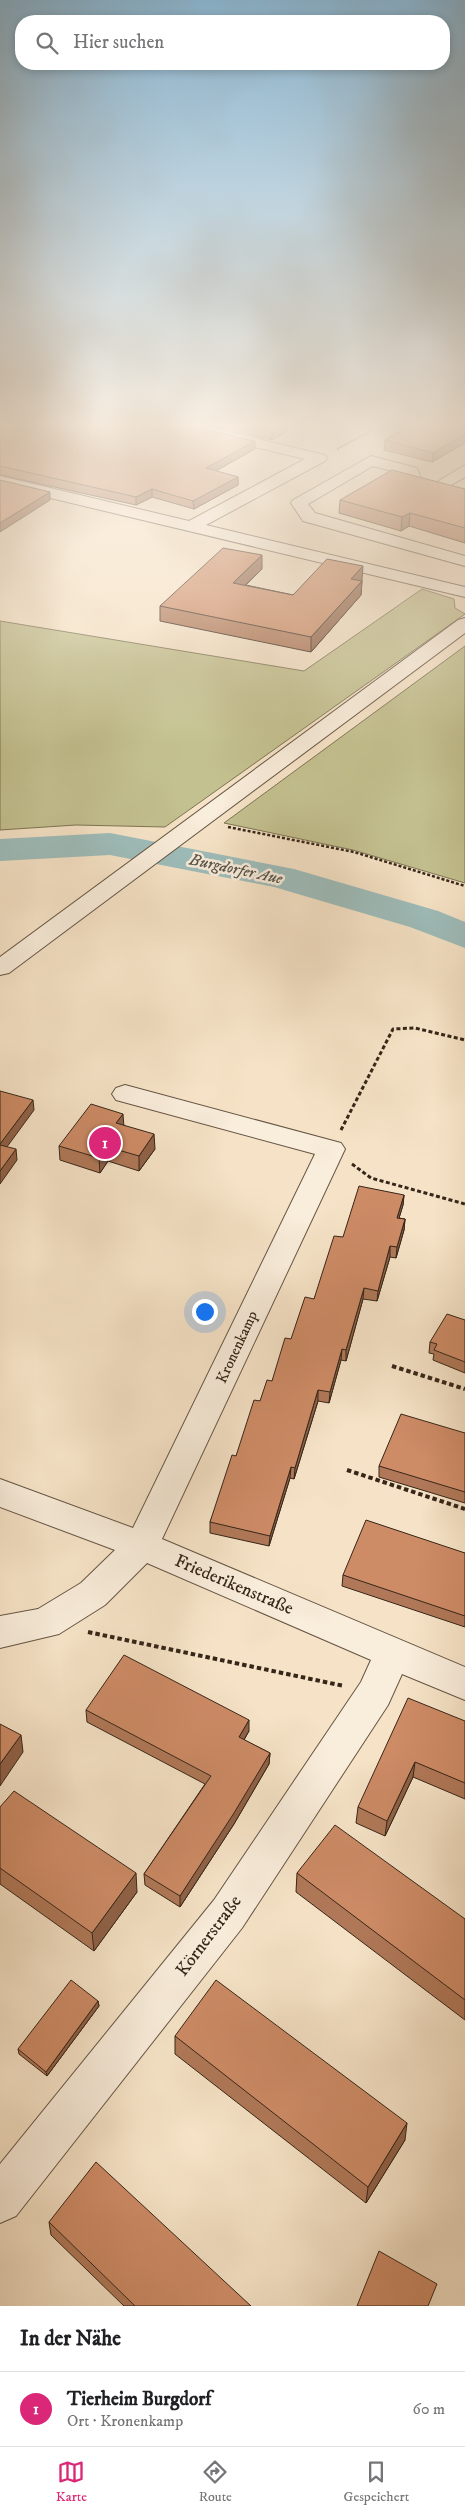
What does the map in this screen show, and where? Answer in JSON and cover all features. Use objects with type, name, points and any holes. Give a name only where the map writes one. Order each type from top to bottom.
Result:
[{"type":"street","points":[[207,530],[465,592]]},
{"type":"street","points":[[354,530],[465,561]]},
{"type":"street","points":[[0,968],[465,624]]},
{"type":"street","points":[[125,1094],[331,1149]]},
{"type":"street","name":"Kronenkamp","points":[[142,1546],[331,1149]]},
{"type":"street","name":"Friederikenstraße","points":[[0,1493],[142,1546],[465,1684]]},
{"type":"street","points":[[0,1632],[46,1623],[93,1594],[142,1546]]},
{"type":"street","name":"Körnerstraße","points":[[0,2200],[228,1914],[375,1693],[392,1654]]},
{"type":"path","points":[[225,826],[354,852],[465,886]]},
{"type":"path","points":[[465,1040],[415,1028],[393,1029],[331,1149],[371,1178],[465,1204]]},
{"type":"path","points":[[392,1366],[465,1388]]},
{"type":"path","points":[[347,1470],[465,1509]]},
{"type":"path","points":[[46,1623],[375,1693]]},
{"type":"shaded area","points":[[422,589],[454,599],[455,608],[465,614],[165,827],[76,825],[0,830],[0,621],[304,671]]},
{"type":"shaded area","points":[[465,646],[465,883],[353,850],[224,823]]},
{"type":"building","points":[[223,548],[262,555],[233,583],[293,595],[327,559],[363,566],[351,579],[362,581],[311,637],[160,606]]},
{"type":"building","points":[[0,1091],[33,1100],[0,1144]]},
{"type":"building","points":[[91,1104],[123,1114],[116,1123],[154,1134],[139,1156],[108,1147],[99,1158],[59,1146]]},
{"type":"building","points":[[0,1145],[16,1149],[0,1171]]},
{"type":"building","points":[[359,1186],[404,1195],[397,1218],[405,1219],[397,1247],[390,1246],[378,1291],[364,1288],[346,1350],[342,1349],[330,1392],[318,1390],[295,1468],[291,1467],[270,1536],[210,1522],[232,1455],[236,1456],[254,1400],[260,1401],[267,1380],[272,1381],[285,1338],[291,1339],[305,1297],[314,1299],[334,1236],[343,1237]]},
{"type":"building","points":[[447,1314],[465,1320],[465,1362],[434,1350],[437,1344],[430,1342]]},
{"type":"building","points":[[401,1414],[465,1433],[465,1492],[379,1466]]},
{"type":"building","points":[[366,1520],[465,1553],[465,1616],[343,1575]]},
{"type":"building","points":[[124,1655],[249,1720],[239,1737],[270,1753],[180,1896],[144,1874],[211,1776],[86,1710]]},
{"type":"building","points":[[408,1698],[465,1721],[465,1783],[415,1762],[387,1821],[358,1807]]},
{"type":"building","points":[[0,1724],[21,1735],[0,1764]]},
{"type":"building","points":[[14,1791],[136,1873],[92,1933],[0,1868],[0,1807]]},
{"type":"building","points":[[335,1825],[465,1919],[465,2000],[297,1873]]},
{"type":"building","points":[[71,1980],[98,2001],[46,2072],[18,2049]]},
{"type":"building","points":[[216,1980],[407,2123],[368,2187],[175,2036]]},
{"type":"building","points":[[96,2162],[251,2306],[135,2306],[49,2222]]},
{"type":"building","points":[[379,2251],[437,2284],[428,2306],[357,2306]]},
{"type":"waterway","name":"Burgdorfer Aue","points":[[0,850],[110,844],[280,877],[424,919],[465,936]]},
{"type":"place","name":"Tierheim Burgdorf","points":[[105,1143]]}]
